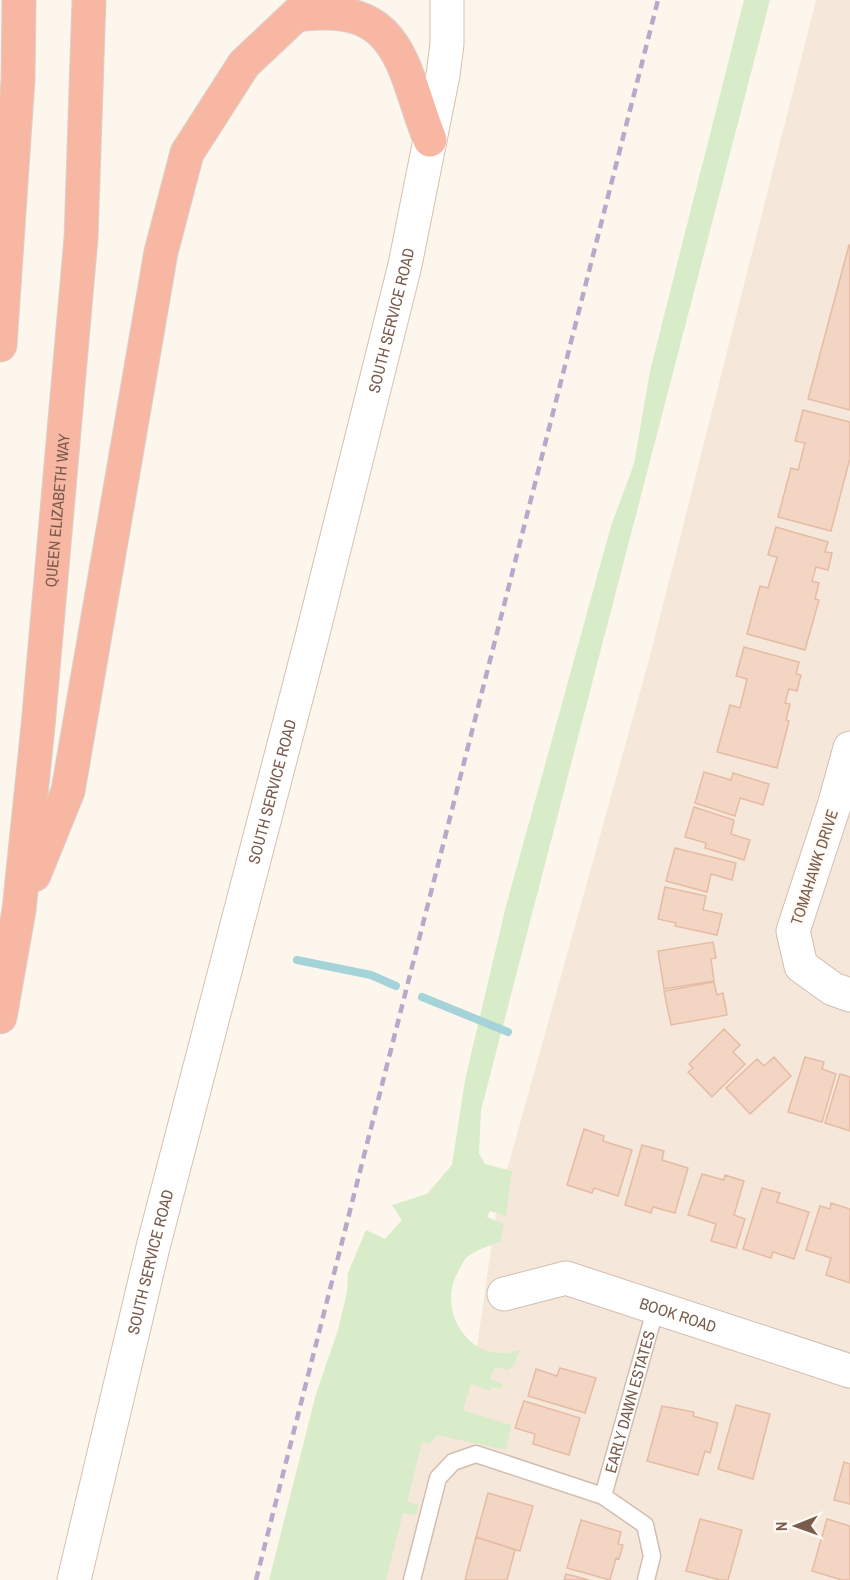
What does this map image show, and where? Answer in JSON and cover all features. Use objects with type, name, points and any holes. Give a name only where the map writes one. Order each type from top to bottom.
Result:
[{"type":"highway","points":[[0,345],[18,79],[20,0]]},
{"type":"highway","name":"QUEEN ELIZABETH WAY","points":[[0,1017],[19,910],[37,738],[81,238],[89,0]]},
{"type":"highway","points":[[19,910],[68,791],[161,252],[187,153],[244,64],[308,7],[316,10],[350,9],[378,22],[388,31],[406,65],[419,112],[430,140]]},
{"type":"street","name":"SOUTH SERVICE ROAD","points":[[74,1580],[153,1247],[405,265],[443,75],[447,44],[447,0]]},
{"type":"street","name":"TOMAHAWK DRIVE","points":[[850,748],[834,806],[793,932],[801,966],[833,989],[850,995]]},
{"type":"street","name":"BOOK ROAD","points":[[504,1294],[566,1278],[850,1371]]},
{"type":"lane","name":"EARLY DAWN ESTATES","points":[[603,1496],[656,1307]]},
{"type":"lane","name":"EARLY DAWN ESTATES","points":[[412,1580],[438,1478],[453,1462],[476,1454],[603,1496],[645,1525],[652,1556],[646,1580]]},
{"type":"shaded area","points":[[816,0],[850,0],[850,1580],[370,1580],[421,1369],[477,1347],[497,1206],[650,656]]},
{"type":"green space","points":[[744,0],[770,0],[481,1110],[479,1153],[485,1164],[512,1171],[506,1216],[490,1211],[487,1217],[504,1224],[500,1242],[478,1250],[465,1259],[452,1286],[451,1303],[455,1318],[462,1332],[473,1343],[487,1351],[503,1353],[520,1350],[514,1365],[508,1370],[495,1367],[490,1379],[503,1384],[501,1389],[492,1387],[490,1391],[471,1384],[463,1410],[511,1425],[506,1450],[437,1435],[430,1444],[422,1442],[407,1502],[419,1505],[415,1515],[403,1513],[386,1580],[269,1580],[316,1394],[338,1330],[347,1292],[348,1273],[366,1230],[385,1239],[402,1220],[392,1205],[427,1194],[452,1165],[465,1080],[506,906],[611,526],[634,464],[650,371]]},
{"type":"building","points":[[850,246],[850,410],[808,399]]},
{"type":"building","points":[[803,410],[850,422],[850,458],[831,531],[778,517],[791,468],[798,470],[805,443],[795,441]]},
{"type":"building","points":[[776,527],[828,542],[825,552],[832,553],[828,570],[816,567],[812,581],[819,583],[815,599],[819,600],[805,650],[747,634],[760,586],[768,588],[777,557],[768,555]]},
{"type":"building","points":[[744,647],[799,662],[796,674],[801,675],[797,691],[789,689],[785,703],[790,704],[786,720],[789,721],[777,768],[717,752],[730,705],[740,708],[747,679],[736,676]]},
{"type":"building","points":[[704,772],[731,780],[733,773],[769,784],[763,805],[740,798],[735,816],[695,803]]},
{"type":"building","points":[[694,807],[734,820],[731,834],[750,840],[744,860],[705,848],[706,843],[685,837]]},
{"type":"building","points":[[675,848],[736,863],[732,880],[711,874],[707,892],[666,881]]},
{"type":"building","points":[[665,887],[706,896],[703,910],[722,914],[717,935],[675,926],[676,923],[658,919]]},
{"type":"building","points":[[713,942],[716,958],[711,959],[714,981],[664,989],[658,951]]},
{"type":"building","points":[[714,982],[717,995],[723,993],[727,1015],[671,1025],[664,991]]},
{"type":"building","points":[[724,1029],[740,1045],[733,1052],[745,1064],[712,1097],[688,1072],[693,1068],[689,1064]]},
{"type":"building","points":[[774,1057],[791,1076],[750,1114],[726,1088],[757,1059],[764,1066]]},
{"type":"building","points":[[805,1057],[824,1062],[822,1069],[836,1074],[822,1122],[788,1112]]},
{"type":"building","points":[[840,1074],[850,1077],[850,1131],[825,1123]]},
{"type":"building","points":[[584,1129],[604,1136],[603,1141],[632,1150],[618,1196],[594,1188],[592,1193],[567,1185]]},
{"type":"building","points":[[642,1145],[664,1151],[662,1160],[688,1168],[675,1213],[653,1207],[651,1213],[625,1205]]},
{"type":"building","points":[[702,1174],[724,1180],[725,1175],[744,1181],[734,1215],[745,1219],[736,1248],[711,1241],[716,1224],[688,1215]]},
{"type":"building","points":[[762,1188],[780,1193],[777,1202],[809,1212],[794,1259],[773,1252],[771,1258],[743,1249]]},
{"type":"building","points":[[831,1203],[850,1209],[850,1283],[826,1275],[831,1258],[806,1250],[820,1206],[830,1209]]},
{"type":"building","points":[[560,1368],[596,1378],[585,1413],[528,1396],[536,1369],[557,1376]]},
{"type":"building","points":[[524,1401],[580,1418],[569,1455],[533,1444],[535,1434],[515,1428]]},
{"type":"building","points":[[736,1405],[770,1414],[753,1479],[718,1469]]},
{"type":"building","points":[[662,1406],[694,1412],[693,1416],[718,1423],[710,1453],[705,1451],[698,1475],[647,1461]]},
{"type":"building","points":[[844,1462],[850,1464],[850,1504],[834,1500]]},
{"type":"building","points":[[488,1493],[533,1506],[520,1551],[476,1537]]},
{"type":"building","points":[[700,1519],[742,1530],[728,1580],[686,1571]]},
{"type":"building","points":[[827,1519],[850,1526],[850,1580],[842,1580],[812,1571]]},
{"type":"building","points":[[581,1520],[621,1532],[618,1544],[623,1545],[619,1559],[616,1558],[610,1580],[567,1568]]},
{"type":"building","points":[[476,1537],[515,1550],[507,1580],[465,1580]]},
{"type":"building","points":[[566,1574],[589,1580],[564,1580]]},
{"type":"waterway","points":[[297,960],[371,975],[396,986]]},
{"type":"waterway","points":[[422,997],[508,1032]]},
{"type":"railway","points":[[256,1580],[658,0]]}]
